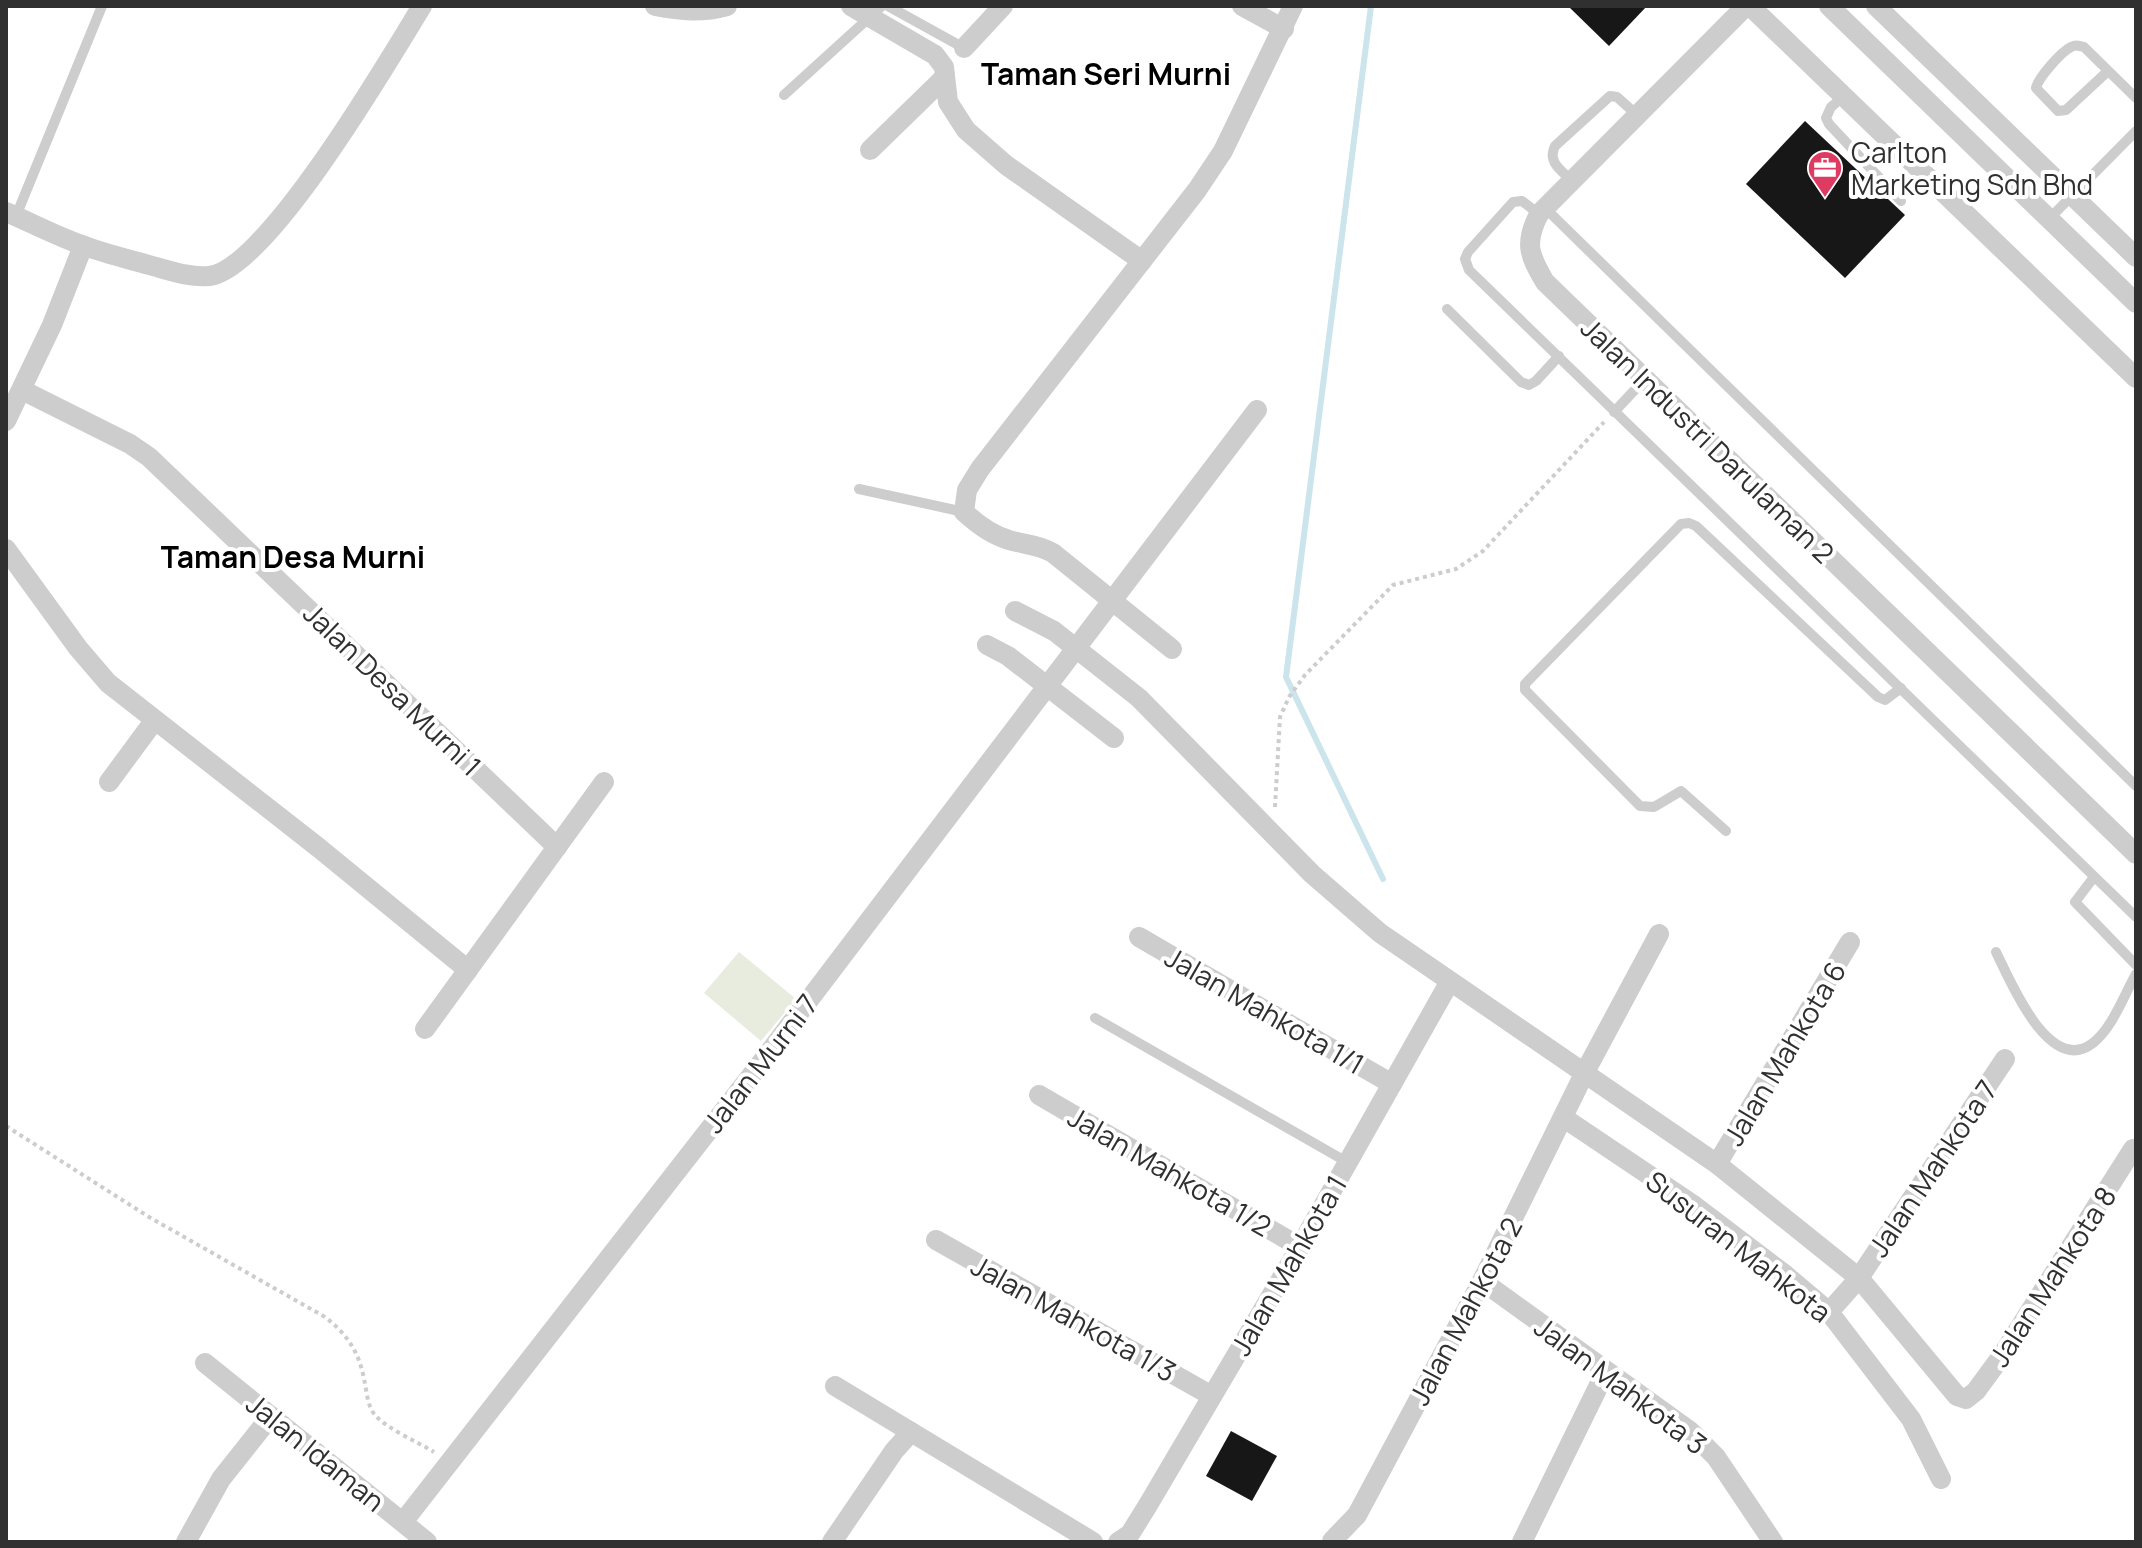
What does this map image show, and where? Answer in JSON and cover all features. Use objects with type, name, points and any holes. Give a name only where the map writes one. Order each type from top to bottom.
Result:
[{"type":"street","points":[[11,214],[83,246],[179,273],[209,276],[229,271],[250,254],[312,175],[364,103],[422,6]]},
{"type":"street","points":[[655,6],[686,12],[727,6]]},
{"type":"street","points":[[851,6],[880,9],[941,60],[948,102],[966,130],[1006,165],[1142,261]]},
{"type":"street","points":[[964,48],[1003,6]]},
{"type":"street","points":[[1242,6],[1284,29]]},
{"type":"street","points":[[1172,649],[1053,553],[1038,545],[1009,540],[988,531],[964,512],[967,490],[980,469],[1197,190],[1223,151],[1293,6]]},
{"type":"street","points":[[1542,211],[1748,6],[2136,378]]},
{"type":"street","points":[[1829,6],[2136,303]]},
{"type":"street","points":[[1876,6],[2136,257]]},
{"type":"street","points":[[870,150],[945,77]]},
{"type":"street","name":"Jalan Industri Darulaman 2","points":[[1542,211],[1532,228],[1530,257],[1545,282],[2136,854]]},
{"type":"street","points":[[6,421],[83,246]]},
{"type":"street","name":"Jalan Desa Murni 1","points":[[22,390],[130,444],[158,465],[557,847]]},
{"type":"street","name":"Jalan Murni 7","points":[[403,1522],[758,1067],[1257,410]]},
{"type":"street","points":[[6,549],[108,683],[319,848],[468,970]]},
{"type":"street","points":[[1015,611],[1077,647],[1139,698],[1312,874],[1380,933],[1717,1164],[1859,1278]]},
{"type":"street","points":[[987,645],[1008,656],[1114,738]]},
{"type":"street","points":[[109,782],[154,721]]},
{"type":"street","points":[[425,1029],[604,782]]},
{"type":"street","name":"Jalan Mahkota 2","points":[[1332,1541],[1357,1515],[1482,1281],[1585,1072],[1659,934]]},
{"type":"street","name":"Jalan Mahkota 1/1","points":[[1139,937],[1392,1084]]},
{"type":"street","name":"Jalan Mahkota 6","points":[[1717,1164],[1850,942]]},
{"type":"street","name":"Jalan Mahkota 1","points":[[1118,1542],[1130,1534],[1212,1396],[1449,983]]},
{"type":"street","name":"Jalan Mahkota 7","points":[[1829,1312],[1859,1278],[2005,1059]]},
{"type":"street","name":"Jalan Mahkota 1/2","points":[[1039,1095],[1300,1247]]},
{"type":"street","name":"Susuran Mahkota","points":[[1564,1118],[1692,1204],[1829,1312],[1911,1419],[1941,1479]]},
{"type":"street","name":"Jalan Mahkota 8","points":[[1859,1278],[1957,1396],[1966,1399],[1976,1391],[2001,1357],[2133,1149]]},
{"type":"street","name":"Jalan Mahkota 1/3","points":[[936,1240],[1212,1396]]},
{"type":"street","name":"Jalan Mahkota 3","points":[[1482,1281],[1690,1431],[1716,1457],[1773,1542]]},
{"type":"street","name":"Jalan Idaman","points":[[205,1363],[427,1542]]},
{"type":"street","points":[[1530,1539],[1606,1371]]},
{"type":"street","points":[[835,1386],[1093,1542]]},
{"type":"street","points":[[186,1542],[221,1479],[271,1416]]},
{"type":"street","points":[[832,1542],[894,1451],[911,1432]]},
{"type":"lane","points":[[11,214],[102,6]]},
{"type":"lane","points":[[784,95],[880,9],[964,48]]},
{"type":"lane","points":[[2108,71],[2066,110],[2058,111],[2036,88],[2038,79],[2074,45],[2084,47],[2136,98]]},
{"type":"lane","points":[[1572,181],[1553,161],[1551,154],[1555,146],[1610,96],[1617,97],[1637,115]]},
{"type":"lane","points":[[1843,97],[1831,107],[1826,118],[1829,124],[1901,201]]},
{"type":"lane","points":[[2049,219],[2136,131]]},
{"type":"lane","points":[[2136,786],[1542,211],[1522,201],[1513,202],[1468,252],[1466,264],[1469,270],[2136,917]]},
{"type":"lane","points":[[1447,309],[1521,382],[1529,385],[1536,381],[1559,356]]},
{"type":"lane","points":[[1614,412],[1645,379]]},
{"type":"lane","points":[[859,489],[964,512]]},
{"type":"lane","points":[[1726,831],[1681,791],[1654,807],[1640,806],[1525,690],[1525,684],[1681,524],[1696,526],[1878,697],[1885,700],[1901,688]]},
{"type":"lane","points":[[2094,877],[2075,902],[2136,965]]},
{"type":"lane","points":[[1996,952],[2032,1020],[2053,1041],[2069,1049],[2079,1050],[2103,1032],[2136,974]]},
{"type":"lane","points":[[1095,1018],[1347,1162]]},
{"type":"path","points":[[1274,835],[1280,717],[1289,697],[1305,675],[1393,585],[1456,569],[1483,551],[1614,412]]},
{"type":"path","points":[[6,1126],[149,1217],[325,1317],[353,1346],[375,1415],[450,1461]]},
{"type":"shaded area","points":[[739,952],[796,999],[761,1041],[704,993]]},
{"type":"building","points":[[1568,6],[1647,6],[1609,46]]},
{"type":"building","name":"Carlton Marketing Sdn Bhd","points":[[1805,121],[1905,215],[1845,278],[1746,184]]},
{"type":"building","points":[[1231,1431],[1277,1456],[1252,1501],[1206,1476]]},
{"type":"waterway","points":[[1371,6],[1286,677],[1383,879]]},
{"type":"place","name":"Carlton Marketing Sdn Bhd","points":[[1825,199]]},
{"type":"district","name":"Taman Seri Murni","points":[[1106,73]]},
{"type":"district","name":"Taman Desa Murni","points":[[293,556]]}]
